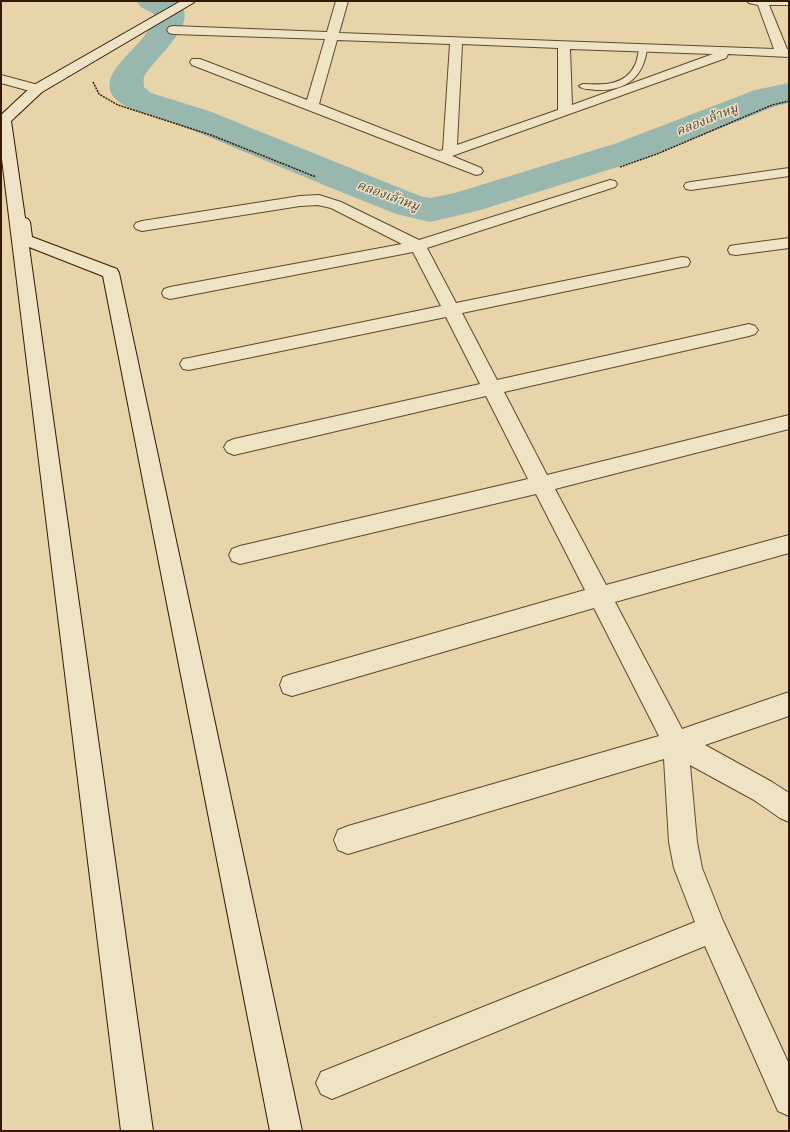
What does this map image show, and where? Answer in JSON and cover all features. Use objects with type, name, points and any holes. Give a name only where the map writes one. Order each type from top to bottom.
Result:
[{"type":"street","points":[[138,1131],[4,120],[37,89],[189,1]]},
{"type":"street","points":[[312,106],[342,1]]},
{"type":"street","points":[[752,1],[789,2]]},
{"type":"street","points":[[173,30],[786,53],[762,1]]},
{"type":"street","points":[[445,154],[456,40]]},
{"type":"street","points":[[564,44],[566,112]]},
{"type":"street","points":[[445,154],[566,112],[729,52]]},
{"type":"street","points":[[196,62],[445,154],[476,171]]},
{"type":"street","points":[[1,79],[37,89]]},
{"type":"street","points":[[37,89],[12,118],[24,240],[111,273],[286,1131]]},
{"type":"street","points":[[691,186],[787,175]]},
{"type":"street","points":[[170,293],[418,246],[610,184]]},
{"type":"street","points":[[142,226],[300,201],[320,200],[336,205],[418,246],[676,743],[683,842],[692,880],[712,929],[789,1100]]},
{"type":"street","points":[[736,250],[789,243]]},
{"type":"street","points":[[189,364],[682,262]]},
{"type":"street","points":[[234,447],[749,330]]},
{"type":"street","points":[[240,555],[542,484],[789,422]]},
{"type":"street","points":[[292,685],[600,596],[789,544]]},
{"type":"street","points":[[348,840],[676,743],[789,704]]},
{"type":"street","points":[[676,743],[763,791],[789,809]]},
{"type":"street","points":[[332,1082],[712,929]]},
{"type":"lane","points":[[583,86],[615,86],[628,79],[639,67],[643,48]]},
{"type":"waterway","name":"คลองเล้าหมู","points":[[151,1],[169,10],[169,22],[158,40],[127,77],[127,90],[139,100],[196,119],[410,206],[430,210],[463,203],[630,151],[767,97],[789,93]]}]
